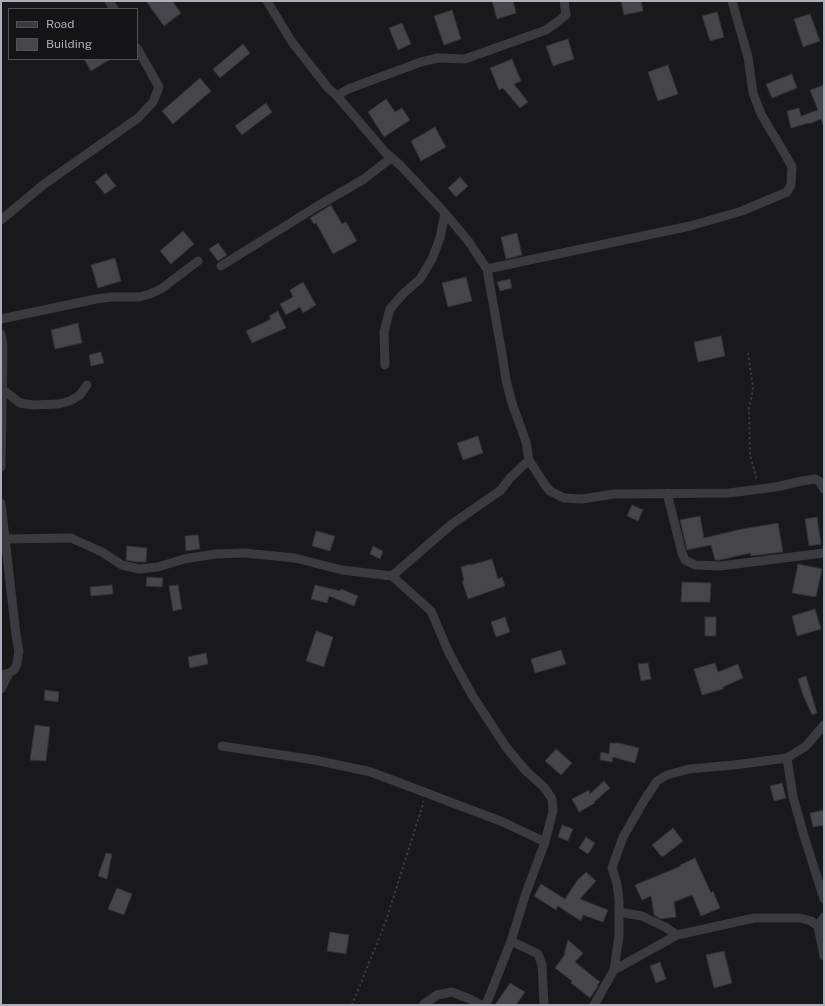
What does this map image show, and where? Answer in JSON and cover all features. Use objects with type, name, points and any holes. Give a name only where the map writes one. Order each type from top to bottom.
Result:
[{"type":"street","points":[[267,1],[292,42],[328,88],[337,96],[385,152],[401,166],[444,212],[469,242],[487,269],[506,380],[512,403],[526,442],[530,460],[550,491],[564,498],[582,499],[614,494],[729,493],[776,487],[815,479],[819,481],[824,489]]},
{"type":"street","points":[[337,96],[348,89],[420,62],[438,58],[465,59],[546,30],[566,15],[564,1]]},
{"type":"street","points":[[487,269],[690,226],[742,211],[787,192],[791,185],[792,167],[761,114],[753,93],[748,57],[732,1]]},
{"type":"street","points":[[1,220],[43,185],[138,118],[153,102],[159,87],[138,50]]},
{"type":"street","points":[[221,266],[364,179],[391,158]]},
{"type":"street","points":[[385,365],[384,332],[390,310],[403,294],[420,279],[432,259],[440,238],[444,212]]},
{"type":"street","points":[[1,318],[100,298],[150,294],[161,289],[198,261]]},
{"type":"street","points":[[1,334],[3,345],[1,467]]},
{"type":"street","points":[[2,389],[20,403],[33,405],[58,404],[70,402],[80,395],[87,385]]},
{"type":"street","points":[[392,576],[452,524],[501,490],[510,478],[530,460]]},
{"type":"street","points":[[667,493],[682,553],[685,560],[695,565],[720,566],[824,553]]},
{"type":"street","points":[[1,503],[16,636],[19,650],[17,664],[14,670],[5,674],[1,689]]},
{"type":"street","points":[[6,539],[72,538],[102,552],[122,565],[139,569],[158,567],[216,554],[244,553],[295,558],[342,570],[392,576],[432,611],[449,653],[472,695],[506,747],[526,771],[544,788],[552,799],[553,811],[545,842],[526,893],[511,941],[486,1005]]},
{"type":"street","points":[[594,1005],[614,970],[619,936],[619,895],[612,868],[623,837],[657,781],[667,775],[689,769],[713,766],[734,766],[787,758],[806,746],[824,725]]},
{"type":"street","points":[[222,746],[315,760],[371,772],[503,822],[545,842]]},
{"type":"street","points":[[787,758],[793,797],[824,899]]},
{"type":"street","points":[[619,912],[642,916],[665,927],[677,935]]},
{"type":"street","points":[[818,926],[824,917]]},
{"type":"street","points":[[614,970],[677,935],[754,918],[800,918],[811,921],[818,926],[824,956]]},
{"type":"street","points":[[511,941],[538,954],[542,965],[544,1005]]},
{"type":"street","points":[[423,1005],[437,995],[452,992],[481,1005]]},
{"type":"path","points":[[748,353],[753,387],[749,407],[750,455],[759,489]]},
{"type":"path","points":[[352,1005],[386,921],[423,804],[422,792]]},
{"type":"building","points":[[146,1],[172,1],[181,13],[164,26]]},
{"type":"building","points":[[492,1],[513,1],[516,13],[497,19]]},
{"type":"building","points":[[621,1],[641,1],[643,11],[624,15]]},
{"type":"building","points":[[452,10],[461,39],[444,45],[434,16]]},
{"type":"building","points":[[717,12],[724,37],[710,41],[702,16]]},
{"type":"building","points":[[810,14],[820,41],[803,47],[794,19]]},
{"type":"building","points":[[402,23],[411,44],[398,50],[389,28]]},
{"type":"building","points":[[568,39],[574,59],[553,66],[546,46]]},
{"type":"building","points":[[243,44],[250,53],[220,78],[213,69]]},
{"type":"building","points":[[512,59],[521,81],[514,84],[528,102],[520,108],[503,88],[499,90],[490,68]]},
{"type":"building","points":[[85,60],[109,60],[91,71]]},
{"type":"building","points":[[668,65],[678,94],[658,101],[648,72]]},
{"type":"building","points":[[792,74],[797,88],[772,98],[766,84]]},
{"type":"building","points":[[200,78],[211,91],[173,124],[162,111]]},
{"type":"building","points":[[824,85],[824,125],[821,119],[809,124],[791,128],[787,111],[799,108],[801,116],[818,110],[810,90]]},
{"type":"building","points":[[386,99],[395,112],[402,108],[410,120],[384,137],[368,112]]},
{"type":"building","points":[[266,103],[272,112],[242,135],[235,126]]},
{"type":"building","points":[[435,127],[446,147],[421,161],[411,141]]},
{"type":"building","points":[[106,173],[116,186],[105,194],[95,182]]},
{"type":"building","points":[[460,177],[468,186],[456,197],[448,188]]},
{"type":"building","points":[[331,205],[342,224],[346,222],[357,241],[333,254],[316,223],[314,224],[310,218]]},
{"type":"building","points":[[183,231],[194,244],[171,264],[160,251]]},
{"type":"building","points":[[517,233],[522,255],[506,259],[501,237]]},
{"type":"building","points":[[218,243],[227,255],[218,261],[209,249]]},
{"type":"building","points":[[115,258],[121,281],[98,288],[91,265]]},
{"type":"building","points":[[466,277],[472,301],[448,307],[442,283]]},
{"type":"building","points":[[510,279],[512,288],[500,291],[497,282]]},
{"type":"building","points":[[303,282],[316,305],[303,313],[300,307],[286,315],[280,304],[293,297],[290,290]]},
{"type":"building","points":[[278,311],[286,328],[252,343],[246,331],[271,319],[269,316]]},
{"type":"building","points":[[78,323],[82,343],[55,349],[51,330]]},
{"type":"building","points":[[721,336],[725,356],[698,362],[694,342]]},
{"type":"building","points":[[101,352],[104,363],[91,366],[89,355]]},
{"type":"building","points":[[478,436],[483,453],[463,460],[457,443]]},
{"type":"building","points":[[632,505],[643,510],[638,521],[627,516]]},
{"type":"building","points":[[700,516],[704,538],[742,529],[778,523],[783,552],[751,556],[750,553],[715,560],[711,545],[687,550],[680,520]]},
{"type":"building","points":[[817,517],[821,544],[809,546],[805,519]]},
{"type":"building","points":[[316,531],[335,536],[330,551],[312,546]]},
{"type":"building","points":[[198,535],[200,549],[186,551],[185,536]]},
{"type":"building","points":[[127,546],[147,548],[146,562],[126,560]]},
{"type":"building","points":[[373,546],[383,551],[380,559],[370,554]]},
{"type":"building","points":[[492,559],[498,579],[502,577],[505,586],[468,599],[462,581],[464,581],[461,567]]},
{"type":"building","points":[[798,564],[822,569],[816,597],[792,593]]},
{"type":"building","points":[[147,577],[163,578],[162,587],[146,586]]},
{"type":"building","points":[[682,582],[711,583],[710,602],[681,602]]},
{"type":"building","points":[[112,585],[113,594],[91,596],[90,587]]},
{"type":"building","points":[[178,585],[182,609],[173,611],[169,586]]},
{"type":"building","points":[[315,585],[340,591],[341,589],[358,596],[354,606],[329,596],[327,603],[311,599]]},
{"type":"building","points":[[815,609],[821,629],[797,636],[792,616]]},
{"type":"building","points":[[505,617],[510,632],[496,637],[491,622]]},
{"type":"building","points":[[705,617],[716,617],[716,636],[705,636]]},
{"type":"building","points":[[316,631],[333,637],[324,667],[306,661]]},
{"type":"building","points":[[561,650],[566,664],[535,673],[531,659]]},
{"type":"building","points":[[206,653],[208,664],[190,668],[188,657]]},
{"type":"building","points":[[648,663],[651,679],[641,681],[638,664]]},
{"type":"building","points":[[715,663],[718,672],[738,664],[743,678],[723,687],[723,689],[702,695],[694,669]]},
{"type":"building","points":[[806,676],[817,713],[812,715],[798,679]]},
{"type":"building","points":[[45,690],[59,692],[58,702],[44,700]]},
{"type":"building","points":[[35,725],[50,727],[46,761],[30,760]]},
{"type":"building","points":[[610,743],[619,743],[639,748],[635,763],[613,757],[612,762],[600,760],[601,752],[609,754]]},
{"type":"building","points":[[556,749],[572,763],[561,775],[545,761]]},
{"type":"building","points":[[604,781],[610,788],[594,802],[595,803],[579,812],[572,799],[589,790],[590,794]]},
{"type":"building","points":[[782,783],[786,798],[774,801],[770,786]]},
{"type":"building","points":[[824,810],[824,825],[813,827],[810,813]]},
{"type":"building","points":[[562,825],[573,829],[568,841],[558,837]]},
{"type":"building","points":[[673,828],[683,841],[664,856],[661,856],[652,845]]},
{"type":"building","points":[[586,837],[595,843],[588,854],[579,848]]},
{"type":"building","points":[[106,853],[112,854],[107,879],[98,876]]},
{"type":"building","points":[[695,858],[711,893],[713,891],[720,908],[701,916],[692,895],[674,902],[676,917],[661,919],[654,915],[651,896],[642,900],[635,885],[681,866],[680,865]]},
{"type":"building","points":[[586,872],[596,881],[580,899],[608,910],[603,922],[583,915],[581,921],[558,906],[556,910],[534,896],[541,884],[565,899],[579,878]]},
{"type":"building","points":[[117,888],[132,894],[124,915],[108,909]]},
{"type":"building","points":[[330,932],[349,935],[346,954],[327,951]]},
{"type":"building","points":[[568,940],[583,953],[575,962],[600,982],[590,998],[555,968],[565,954]]},
{"type":"building","points":[[724,951],[732,983],[714,988],[706,955]]},
{"type":"building","points":[[660,962],[666,979],[656,983],[650,966]]},
{"type":"building","points":[[510,983],[525,992],[516,1005],[495,1005]]}]
